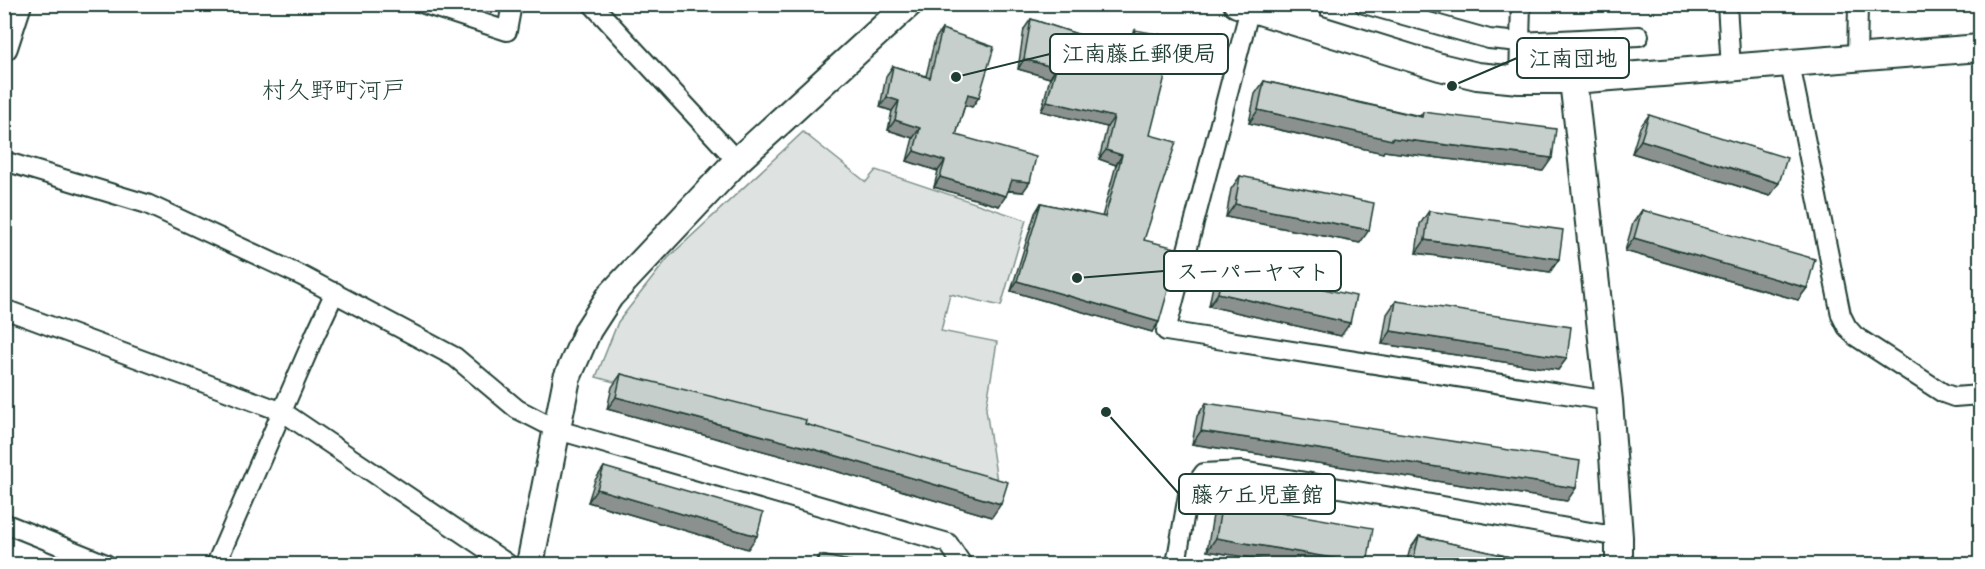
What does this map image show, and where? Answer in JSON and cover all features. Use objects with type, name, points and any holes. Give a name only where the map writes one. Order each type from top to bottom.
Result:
[{"type":"street","points":[[4,47],[18,4]]},
{"type":"street","points":[[424,4],[507,31],[512,4]]},
{"type":"street","points":[[592,4],[737,161]]},
{"type":"street","points":[[530,564],[567,378],[588,330],[610,296],[737,161],[909,4]]},
{"type":"street","points":[[1364,4],[1489,39],[1519,58],[1573,80],[1730,51],[1790,64],[1857,41],[1980,48]]},
{"type":"street","points":[[1519,58],[1521,4]]},
{"type":"street","points":[[1727,4],[1730,51]]},
{"type":"street","points":[[1857,41],[1858,4]]},
{"type":"street","points":[[1609,401],[1166,331],[1244,6],[1311,12],[1440,67],[1477,76],[1519,58],[1639,36]]},
{"type":"street","points":[[1790,64],[1841,315],[1847,327],[1855,336],[1943,393],[1954,397],[1980,395]]},
{"type":"street","points":[[1573,80],[1609,401],[1620,537],[1619,564]]},
{"type":"street","points":[[4,160],[147,204],[335,292],[454,357],[517,409],[558,430],[948,543],[962,564]]},
{"type":"street","points":[[216,564],[335,292]]},
{"type":"street","points":[[4,309],[283,412],[508,564]]},
{"type":"street","points":[[1176,564],[1188,495],[1204,474],[1242,471],[1620,537]]},
{"type":"street","points":[[4,522],[70,558],[106,564]]},
{"type":"shaded area","points":[[803,132],[866,182],[876,170],[1026,220],[1001,306],[950,294],[941,331],[997,342],[986,409],[998,488],[596,377],[618,322],[668,258]]},
{"type":"building","points":[[1031,19],[1130,51],[1135,30],[1175,37],[1150,135],[1176,142],[1144,240],[1180,249],[1159,322],[1017,281],[1041,203],[1105,217],[1122,155],[1106,150],[1114,117],[1047,101],[1056,68],[1024,59]]},
{"type":"building","points":[[942,29],[994,47],[979,97],[968,94],[956,135],[1036,157],[1030,182],[1012,180],[1006,196],[940,177],[945,161],[914,151],[920,128],[895,120],[899,101],[887,97],[893,66],[930,78]]},
{"type":"building","points":[[1264,81],[1422,117],[1423,112],[1556,129],[1552,158],[1392,138],[1392,140],[1258,110]]},
{"type":"building","points":[[1649,115],[1787,158],[1779,183],[1641,140]]},
{"type":"building","points":[[1240,176],[1374,203],[1369,230],[1235,204]]},
{"type":"building","points":[[1642,210],[1815,259],[1807,288],[1634,238]]},
{"type":"building","points":[[1429,211],[1563,230],[1559,259],[1425,240]]},
{"type":"building","points":[[1223,267],[1356,296],[1350,323],[1218,293]]},
{"type":"building","points":[[1396,301],[1571,327],[1567,358],[1391,331]]},
{"type":"building","points":[[621,374],[806,420],[805,424],[1008,482],[1001,504],[817,450],[616,397]]},
{"type":"building","points":[[1206,403],[1580,461],[1576,488],[1201,431]]},
{"type":"building","points":[[604,467],[763,513],[757,536],[597,489]]},
{"type":"building","points":[[1222,502],[1373,528],[1367,564],[1216,538]]},
{"type":"building","points":[[1419,536],[1541,564],[1412,564]]},
{"type":"building","points":[[820,555],[864,564],[818,564]]},
{"type":"place","name":"江南藤丘郵便局","points":[[956,77]]},
{"type":"place","name":"江南団地","points":[[1452,86]]},
{"type":"place","name":"スーパーヤマト","points":[[1077,278]]},
{"type":"place","name":"藤ケ丘児童館","points":[[1106,412]]},
{"type":"district","name":"村久野町河戸","points":[[334,89]]}]
